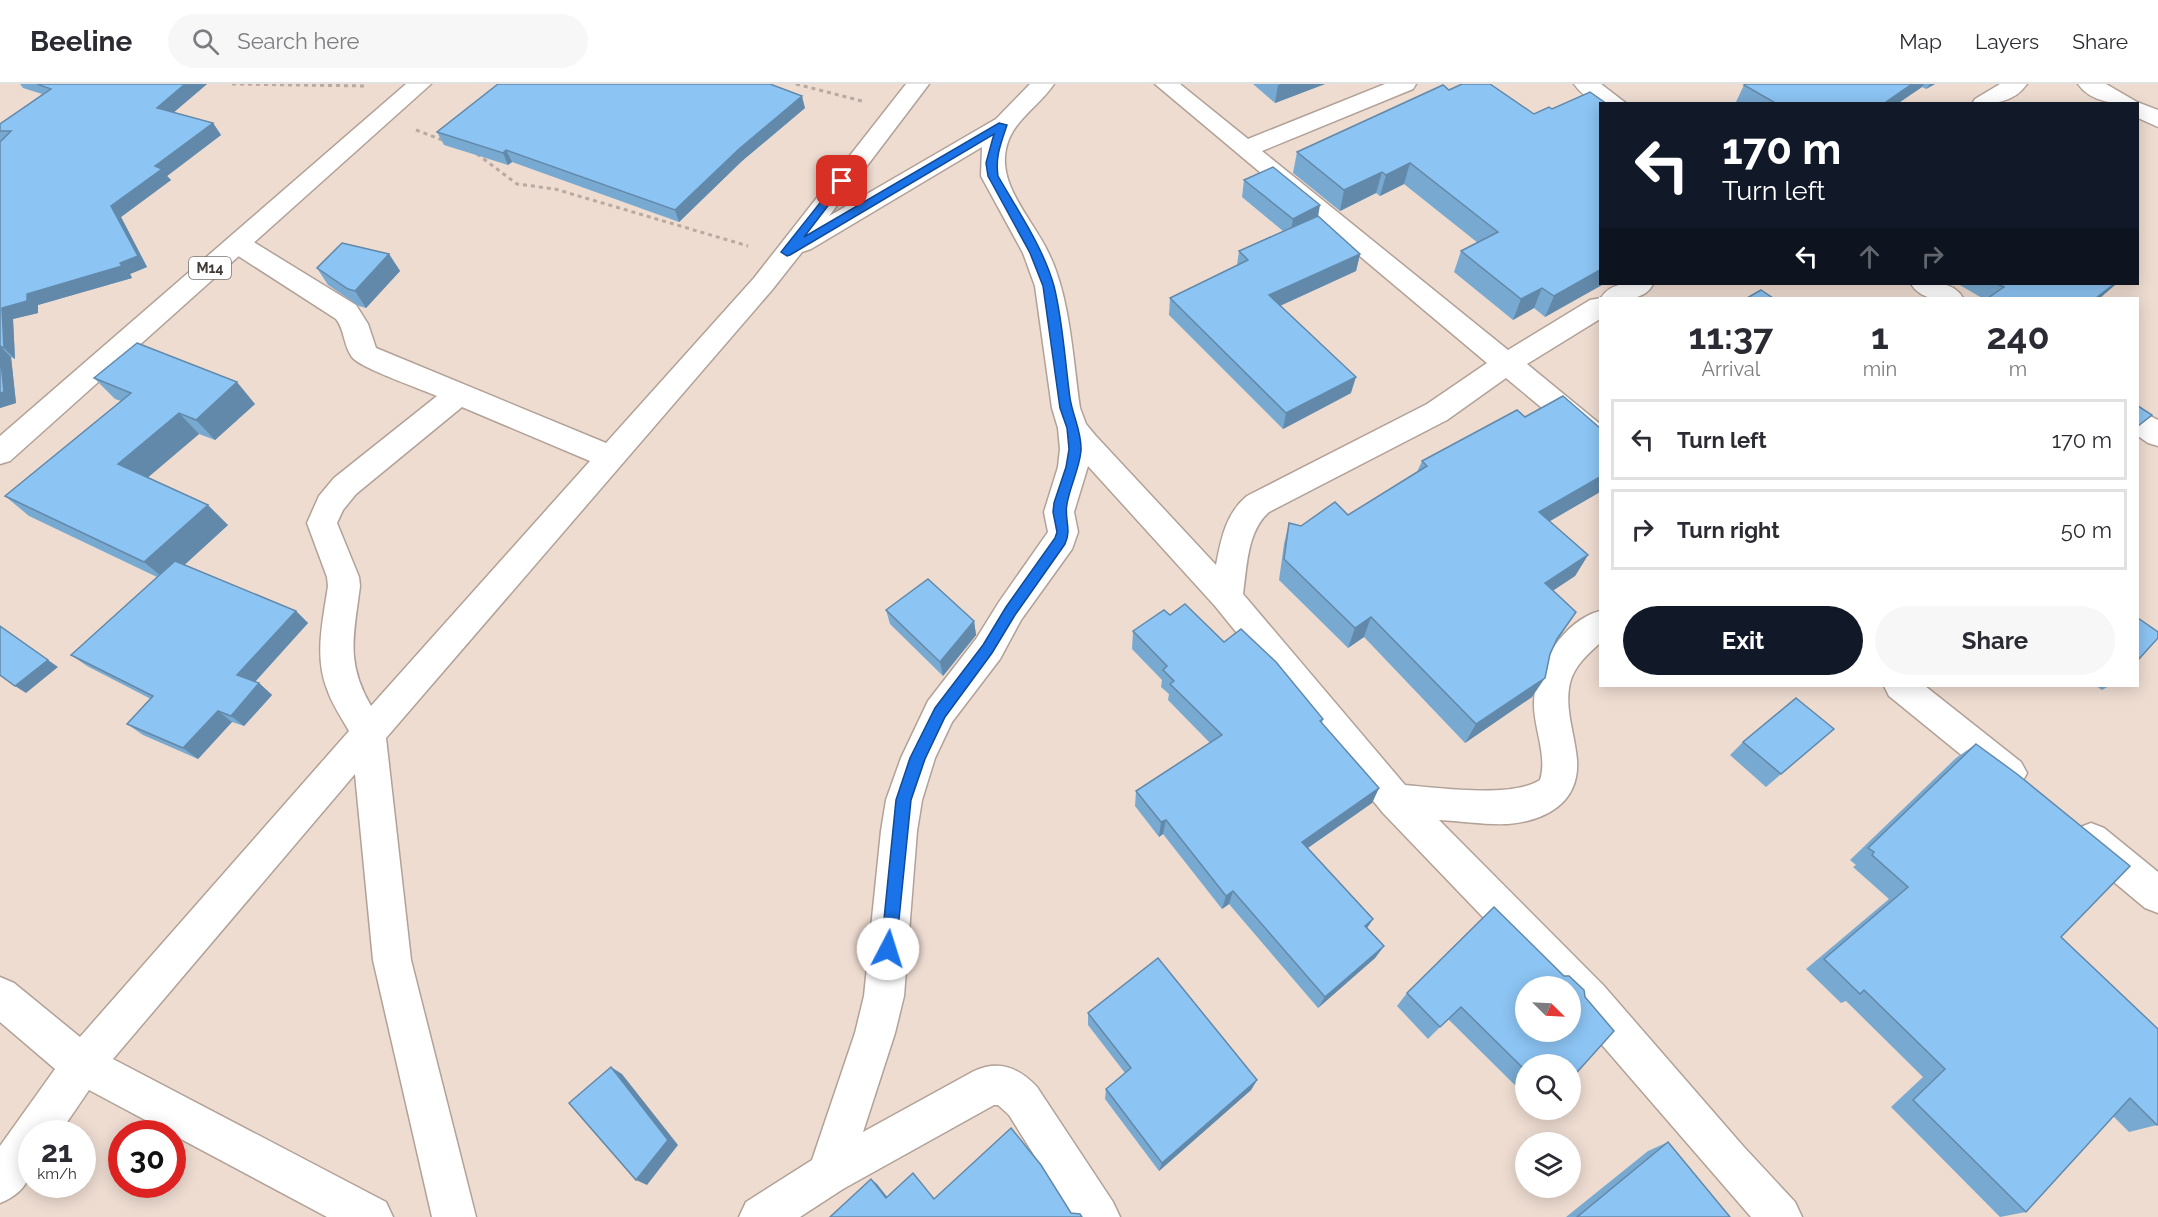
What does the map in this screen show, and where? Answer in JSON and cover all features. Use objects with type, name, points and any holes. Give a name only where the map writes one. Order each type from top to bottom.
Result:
[{"type":"street","points":[[44,1120],[82,1065],[368,733],[755,292],[918,84]]},
{"type":"street","points":[[785,255],[1002,125],[1043,84]]},
{"type":"street","points":[[1166,84],[1599,440]]},
{"type":"street","points":[[1245,149],[1405,84]]},
{"type":"street","points":[[1585,84],[1613,102]]},
{"type":"street","points":[[1986,102],[2016,84]]},
{"type":"street","points":[[2089,84],[2123,102]]},
{"type":"street","name":"M14","points":[[0,453],[418,86]]},
{"type":"street","points":[[2139,110],[2158,120]]},
{"type":"street","points":[[828,1174],[875,1033],[884,996],[903,800],[918,758],[940,712],[987,649],[1010,611],[1060,540],[1063,532],[1059,512],[1073,467],[1075,449],[1073,428],[1066,408],[1048,286],[1036,253],[993,176],[991,163],[993,150],[1002,125]]},
{"type":"street","points":[[238,244],[346,312],[357,327],[359,345],[366,356],[610,457]]},
{"type":"street","points":[[1616,297],[1638,285]]},
{"type":"street","points":[[1926,285],[1948,297]]},
{"type":"street","points":[[1226,597],[1238,533],[1247,513],[1258,504],[1437,412],[1506,364],[1599,308]]},
{"type":"street","points":[[454,1217],[392,960],[368,733],[343,688],[338,666],[336,645],[344,586],[343,577],[322,523],[330,504],[345,486],[459,394]]},
{"type":"street","points":[[2139,422],[2158,435]]},
{"type":"street","points":[[1073,428],[1226,597],[1396,801],[1590,1000],[1728,1161],[1780,1217]]},
{"type":"street","points":[[1396,801],[1510,807],[1536,801],[1553,790],[1559,783],[1561,770],[1551,705],[1552,684],[1567,652],[1599,625]]},
{"type":"street","points":[[1902,687],[2030,790]]},
{"type":"street","points":[[2066,820],[2158,895]]},
{"type":"street","points":[[0,997],[82,1065],[371,1217]]},
{"type":"street","points":[[762,1217],[828,1174],[988,1085],[1000,1084],[1012,1088],[1023,1101],[1098,1217]]},
{"type":"street","points":[[0,1182],[18,1157]]},
{"type":"path","points":[[232,84],[418,86]]},
{"type":"path","points":[[796,84],[898,110]]},
{"type":"path","points":[[392,109],[419,132],[446,142]]},
{"type":"path","points":[[475,152],[517,184],[555,189],[785,255]]},
{"type":"building","points":[[37,84],[185,84],[157,108],[213,123],[155,166],[162,169],[111,206],[138,256],[120,263],[122,266],[27,294],[27,301],[2,308],[4,348],[0,346],[0,142],[11,131],[0,131],[0,124],[51,89]]},
{"type":"building","points":[[498,84],[770,84],[802,96],[739,149],[675,210],[506,150],[503,153],[437,132]]},
{"type":"building","points":[[1462,84],[1490,84],[1534,114],[1549,107],[1552,109],[1590,92],[1604,102],[1599,102],[1599,271],[1554,296],[1542,288],[1521,299],[1461,251],[1498,232],[1410,163],[1386,175],[1382,172],[1344,190],[1297,152],[1443,85],[1449,90]]},
{"type":"building","points":[[1912,84],[1886,102],[1774,102],[1744,85]]},
{"type":"building","points":[[1273,167],[1320,205],[1293,219],[1244,180]]},
{"type":"building","points":[[1318,216],[1360,254],[1269,295],[1356,377],[1286,413],[1170,298],[1248,260],[1239,251]]},
{"type":"building","points":[[342,243],[389,254],[355,291],[348,289],[317,268]]},
{"type":"building","points":[[1999,285],[2113,285],[2097,297],[1989,297],[2004,287]]},
{"type":"building","points":[[1761,290],[1772,297],[1749,297]]},
{"type":"building","points":[[137,343],[237,382],[196,420],[179,413],[118,464],[208,505],[144,562],[5,496],[131,393],[94,378]]},
{"type":"building","points":[[0,352],[4,392],[0,393]]},
{"type":"building","points":[[1563,396],[1599,427],[1599,478],[1539,512],[1588,555],[1545,583],[1576,612],[1557,639],[1550,654],[1545,678],[1476,724],[1371,617],[1355,628],[1284,559],[1289,523],[1301,526],[1335,502],[1348,515],[1427,466],[1422,461],[1517,410],[1525,417]]},
{"type":"building","points":[[2139,407],[2152,415],[2139,425]]},
{"type":"building","points":[[175,561],[296,611],[237,675],[259,683],[231,716],[218,711],[183,748],[127,724],[153,696],[71,655]]},
{"type":"building","points":[[928,579],[974,621],[940,662],[886,610]]},
{"type":"building","points":[[1185,604],[1224,642],[1241,629],[1276,662],[1323,719],[1320,721],[1379,788],[1302,842],[1373,919],[1365,926],[1384,946],[1325,997],[1233,891],[1226,896],[1166,820],[1161,822],[1136,791],[1222,735],[1170,684],[1174,681],[1163,670],[1167,666],[1133,631],[1164,610],[1170,615]]},
{"type":"building","points":[[2139,619],[2158,632],[2158,638],[2139,659]]},
{"type":"building","points":[[0,626],[48,660],[15,686],[0,675]]},
{"type":"building","points":[[1796,698],[1834,729],[1781,774],[1743,742]]},
{"type":"building","points":[[1976,744],[2017,774],[2130,866],[2061,937],[2158,1029],[2158,1124],[2130,1098],[2026,1212],[1913,1100],[1945,1069],[1864,990],[1860,994],[1824,959],[1908,887],[1872,855],[1874,852],[1868,848]]},
{"type":"building","points":[[1494,907],[1564,976],[1515,976],[1515,1042],[1581,1042],[1581,987],[1585,997],[1614,1031],[1581,1068],[1581,1054],[1515,1054],[1515,1060],[1461,1007],[1440,1027],[1407,993]]},
{"type":"building","points":[[1158,958],[1257,1080],[1162,1163],[1106,1089],[1131,1068],[1088,1013]]},
{"type":"building","points":[[611,1067],[668,1140],[636,1180],[569,1103]]},
{"type":"building","points":[[1011,1128],[1041,1165],[1071,1213],[1080,1214],[1082,1217],[830,1217],[871,1179],[886,1198],[913,1173],[934,1199]]},
{"type":"building","points":[[1668,1142],[1730,1217],[1577,1217]]},
{"type":"route","points":[[842,181],[787,252],[1002,125],[993,150],[991,163],[993,176],[1036,253],[1048,286],[1066,408],[1073,428],[1075,449],[1073,467],[1059,512],[1063,532],[1058,544],[1010,611],[987,649],[940,712],[918,758],[903,800],[888,949]]}]
